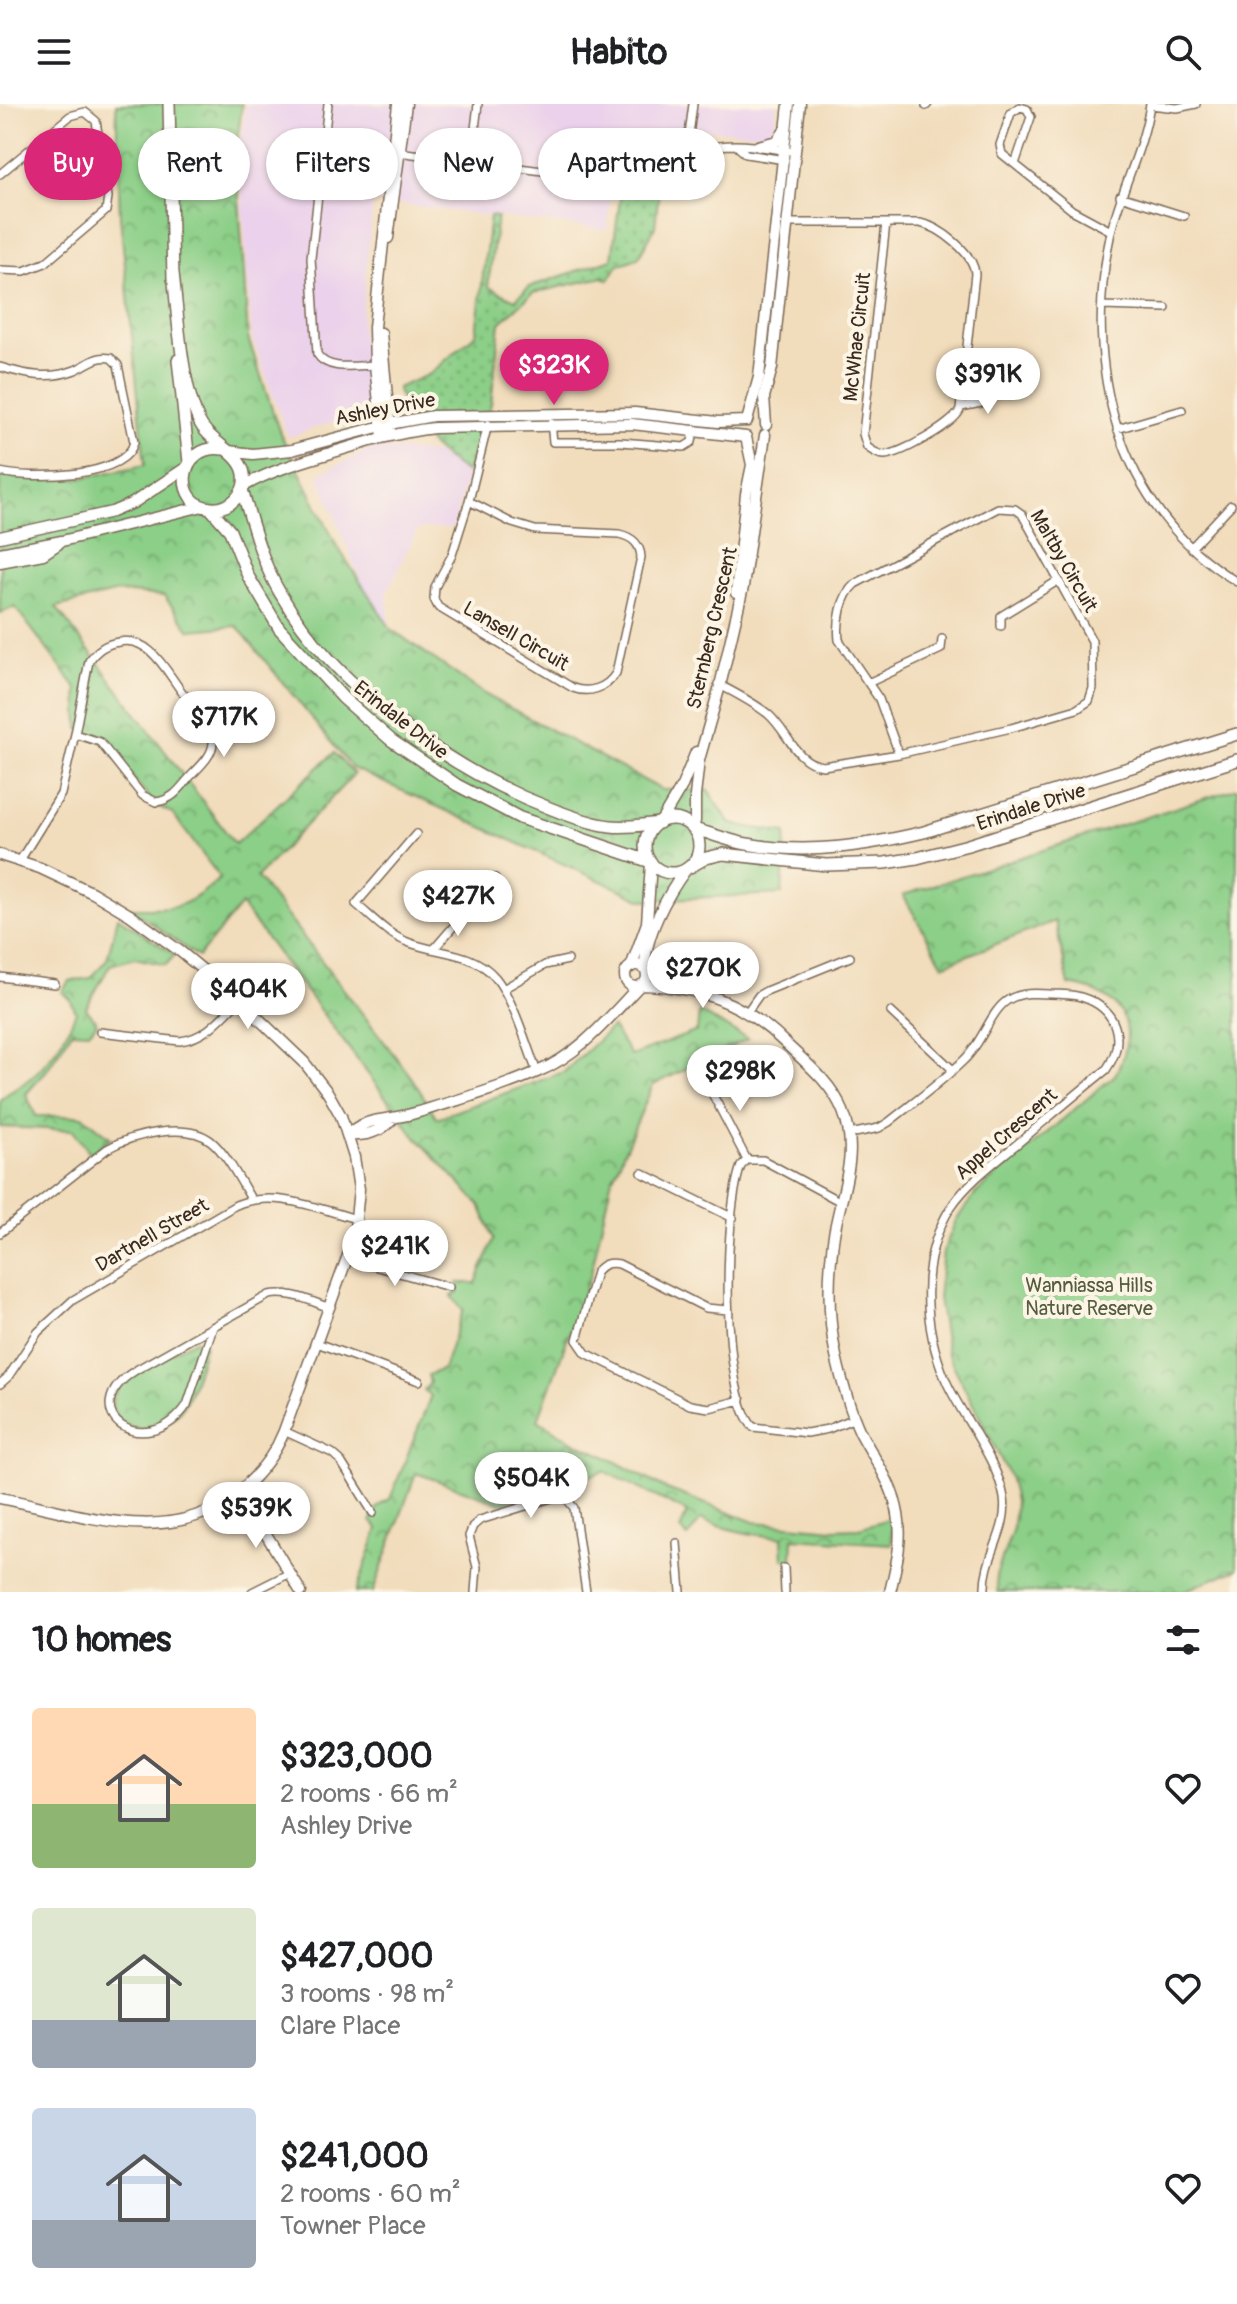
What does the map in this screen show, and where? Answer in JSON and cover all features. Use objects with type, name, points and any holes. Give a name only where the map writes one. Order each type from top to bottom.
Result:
[{"type":"main road","points":[[169,104],[173,310],[188,464],[186,485],[189,494],[206,507],[228,505],[243,488],[245,478],[240,462],[206,433],[195,410],[185,367],[173,273]]},
{"type":"main road","points":[[188,464],[206,449],[226,450]]},
{"type":"main road","name":"Erindale Drive","points":[[243,488],[259,548],[280,594],[325,652],[396,720],[477,774],[519,796],[562,813],[610,826],[660,823]]},
{"type":"main road","name":"Erindale Drive","points":[[206,507],[230,531],[248,576],[279,628],[310,664],[377,729],[457,785],[520,818],[651,862]]},
{"type":"main road","name":"Erindale Drive","points":[[693,829],[744,844],[785,849],[832,849],[881,842],[924,832],[1237,734]]},
{"type":"main road","name":"Erindale Drive","points":[[688,868],[706,858],[723,854],[826,865],[885,863],[917,858],[968,845],[1237,760]]},
{"type":"main road","points":[[675,820],[693,829],[699,849],[688,868],[665,872],[651,862],[646,848],[647,838],[660,823],[675,820]]},
{"type":"street","points":[[328,104],[311,258],[317,354],[327,365],[378,365]]},
{"type":"street","points":[[397,128],[398,104]]},
{"type":"street","points":[[398,142],[406,104]]},
{"type":"street","points":[[475,128],[478,104]]},
{"type":"street","points":[[690,128],[693,104]]},
{"type":"street","name":"Sternberg Crescent","points":[[788,156],[786,128],[789,104]]},
{"type":"street","name":"Sternberg Crescent","points":[[746,421],[759,377],[788,156],[800,104]]},
{"type":"street","points":[[1196,104],[1177,108],[1150,104],[1144,134],[1120,196],[1111,231],[1102,306],[1103,356],[1117,429],[1128,461],[1144,492],[1165,521],[1191,548],[1237,582]]},
{"type":"street","points":[[1015,164],[1031,117],[1027,109],[1020,107],[1011,113],[1000,145],[1002,154],[1072,210],[1111,231]]},
{"type":"street","points":[[0,174],[70,116],[85,112],[96,121],[108,197],[106,211],[45,263],[24,271],[0,270]]},
{"type":"street","points":[[758,146],[777,141],[786,128]]},
{"type":"street","points":[[725,147],[758,146],[788,156]]},
{"type":"street","points":[[738,147],[746,154],[788,156]]},
{"type":"street","points":[[1120,196],[1184,216]]},
{"type":"street","points":[[386,430],[378,365],[379,296],[390,200]]},
{"type":"street","points":[[780,223],[929,225],[967,255],[975,267],[961,407]]},
{"type":"street","name":"Sternberg Crescent","points":[[693,829],[699,760],[748,563],[765,430],[764,397],[772,368],[780,223]]},
{"type":"street","name":"McWhae Circuit","points":[[886,223],[863,434],[871,454],[896,453],[952,422],[961,407],[981,403],[1003,391]]},
{"type":"street","points":[[1102,306],[1166,308]]},
{"type":"street","points":[[0,367],[31,376],[46,376],[74,370],[95,358],[111,358],[118,365],[134,442],[132,451],[123,459],[90,470],[33,477],[0,472]]},
{"type":"street","points":[[382,398],[395,414],[433,416]]},
{"type":"street","points":[[349,434],[369,420],[382,398]]},
{"type":"street","points":[[1117,429],[1182,410]]},
{"type":"street","name":"Ashley Drive","points":[[243,488],[268,473],[433,416],[694,425],[746,421]]},
{"type":"street","points":[[757,418],[765,430],[756,441],[746,437],[743,431],[746,421],[757,418]]},
{"type":"street","name":"Ashley Drive","points":[[550,419],[553,442],[621,442],[684,447],[692,442],[694,425]]},
{"type":"street","name":"Ashley Drive","points":[[226,450],[253,454],[292,450],[349,434],[438,428],[489,420]]},
{"type":"street","name":"Lansell Circuit","points":[[469,501],[527,529],[619,534],[639,547],[641,557],[616,673],[606,684],[585,691],[573,688],[438,607],[434,599],[435,587],[452,555],[469,501],[489,420]]},
{"type":"street","name":"Ashley Drive","points":[[694,425],[746,437]]},
{"type":"street","name":"Sternberg Crescent","points":[[733,619],[746,494],[752,465],[746,437]]},
{"type":"street","points":[[313,444],[323,455]]},
{"type":"street","points":[[0,537],[112,512],[133,503],[188,464]]},
{"type":"street","points":[[1191,548],[1231,505]]},
{"type":"street","points":[[2,557],[206,507]]},
{"type":"street","name":"Maltby Circuit","points":[[718,684],[768,714],[803,760],[823,766],[899,754],[1077,709],[1087,703],[1093,688],[1092,641],[1022,514],[1005,507],[855,584],[844,599],[838,636],[885,712],[899,754]]},
{"type":"street","points":[[1001,616],[1059,580]]},
{"type":"street","points":[[992,611],[1001,616]]},
{"type":"street","points":[[1001,616],[1001,626]]},
{"type":"street","points":[[941,649],[942,639]]},
{"type":"street","points":[[19,862],[61,794],[86,669],[94,653],[107,644],[134,641],[150,650],[209,728],[213,744],[208,756],[173,796],[156,802],[142,795],[100,742],[75,734]]},
{"type":"street","points":[[868,683],[941,649]]},
{"type":"street","points":[[941,649],[950,655]]},
{"type":"street","name":"Sternberg Crescent","points":[[660,823],[688,773],[718,684]]},
{"type":"street","points":[[156,802],[157,813]]},
{"type":"street","points":[[416,834],[356,904],[397,937],[471,959],[495,977],[503,989],[537,1072]]},
{"type":"street","points":[[0,855],[93,893],[161,936],[239,1000],[321,1082],[341,1116],[354,1157],[359,1189],[349,1259],[284,1431],[266,1463],[240,1491],[197,1516],[166,1524],[145,1525],[114,1522],[0,1498]]},
{"type":"street","points":[[621,1005],[626,994],[626,974],[647,923],[651,862]]},
{"type":"street","points":[[347,1135],[381,1118],[392,1120],[420,1112],[537,1072],[587,1042],[647,978],[646,952],[652,934],[674,888],[688,868]]},
{"type":"street","points":[[434,949],[495,878]]},
{"type":"street","points":[[747,1012],[759,995],[766,991],[850,957]]},
{"type":"street","points":[[503,989],[545,965],[568,960]]},
{"type":"street","points":[[631,967],[637,965],[668,986]]},
{"type":"street","points":[[0,977],[55,984]]},
{"type":"street","points":[[627,981],[632,986],[668,986],[711,994],[747,1012],[765,1024],[823,1079],[842,1109],[850,1134],[850,1171],[831,1256],[831,1318],[841,1379],[855,1418],[891,1486],[898,1512],[900,1546],[890,1592]]},
{"type":"street","name":"Appel Crescent","points":[[850,1134],[879,1128],[889,1122],[953,1070],[978,1045],[999,1007],[1024,993],[1083,998],[1105,1011],[1115,1026],[1117,1049],[1106,1070],[964,1191],[942,1224],[932,1252],[928,1311],[938,1360],[997,1475],[1004,1496],[1004,1518],[987,1565],[985,1592]]},
{"type":"street","points":[[100,1032],[191,1040],[206,1033],[239,1000]]},
{"type":"street","points":[[891,1012],[953,1070]]},
{"type":"street","points":[[705,1080],[747,1160]]},
{"type":"street","points":[[341,1116],[361,1130]]},
{"type":"street","points":[[354,1157],[361,1130]]},
{"type":"street","points":[[0,1233],[107,1149],[152,1133],[192,1134],[209,1139],[251,1199],[279,1199],[357,1219]]},
{"type":"street","points":[[747,1160],[763,1160],[841,1202]]},
{"type":"street","points":[[747,1160],[738,1173],[728,1310],[732,1355],[747,1421],[758,1429],[816,1433],[855,1418]]},
{"type":"street","points":[[642,1173],[733,1218]]},
{"type":"street","name":"Dartnell Street","points":[[0,1384],[38,1332],[73,1300],[251,1199]]},
{"type":"street","points":[[349,1259],[449,1287]]},
{"type":"street","points":[[728,1310],[706,1308],[619,1264],[609,1263],[596,1272],[577,1340],[586,1353],[690,1405],[709,1408],[741,1400]]},
{"type":"street","points":[[213,1327],[187,1405],[179,1416],[149,1432],[132,1432],[122,1427],[110,1403],[121,1380],[213,1327],[269,1295],[282,1293],[330,1308]]},
{"type":"street","points":[[317,1343],[419,1381]]},
{"type":"street","points":[[284,1431],[332,1453],[340,1460],[373,1513]]},
{"type":"street","points":[[240,1491],[301,1592]]},
{"type":"street","points":[[475,1592],[477,1567],[469,1536],[473,1526],[480,1520],[558,1496],[566,1498],[574,1508],[586,1592]]},
{"type":"street","points":[[677,1543],[681,1592]]},
{"type":"street","points":[[784,1568],[785,1592]]},
{"type":"street","points":[[252,1592],[290,1573]]},
{"type":"shaded area","points":[[246,104],[777,104],[775,121],[768,134],[725,131],[725,128],[538,128],[538,200],[611,200],[607,230],[373,201],[361,324],[369,410],[288,437],[252,338],[242,200],[250,200],[250,128],[243,128]]},
{"type":"shaded area","points":[[374,448],[436,453],[467,473],[453,528],[418,529],[387,592],[389,624],[363,587],[318,474]]},
{"type":"green space","points":[[116,104],[242,104],[239,128],[138,128],[138,200],[239,200],[248,338],[280,433],[337,546],[391,629],[486,695],[662,790],[708,790],[731,824],[786,833],[782,894],[643,900],[352,768],[237,626],[190,630],[164,596],[118,592],[56,607],[235,844],[334,753],[354,774],[257,877],[412,1078],[437,1118],[564,1072],[612,1027],[631,1056],[697,1031],[699,1012],[748,1039],[653,1085],[611,1182],[591,1273],[538,1420],[664,1488],[754,1522],[834,1529],[859,1528],[891,1518],[892,1544],[793,1538],[792,1560],[783,1559],[782,1537],[741,1532],[701,1519],[688,1537],[680,1530],[687,1512],[604,1471],[584,1478],[574,1487],[501,1503],[416,1473],[373,1592],[356,1592],[378,1529],[371,1521],[372,1517],[390,1499],[431,1396],[424,1390],[430,1383],[428,1375],[443,1369],[463,1310],[452,1296],[458,1292],[458,1283],[476,1283],[494,1239],[480,1205],[414,1135],[241,905],[198,957],[130,908],[169,907],[188,902],[220,878],[172,813],[155,805],[100,738],[79,729],[77,689],[15,607],[0,613],[0,472],[77,479],[145,465],[120,216],[122,128],[117,128]]},
{"type":"green space","points":[[620,200],[658,200],[655,227],[638,258],[618,265],[609,280],[603,277],[533,293],[500,323],[491,404],[467,473],[433,447],[416,427],[397,388],[430,374],[476,334],[490,216],[497,217],[488,287],[515,300],[529,287],[612,259]]},
{"type":"green space","name":"Wanniassa Hills Nature Reserve","points":[[1237,788],[1237,1569],[1181,1592],[998,1592],[996,1575],[1013,1528],[1015,1501],[1009,1475],[947,1353],[938,1298],[943,1252],[956,1220],[976,1193],[1115,1075],[1127,1041],[1126,1027],[1114,1004],[1087,989],[1069,985],[1055,921],[943,965],[903,895]]},
{"type":"green space","points":[[118,917],[175,955],[166,965],[135,958],[110,965],[86,1008],[97,1023],[89,1032],[72,1031],[47,1070],[26,1094],[36,1116],[83,1116],[111,1138],[90,1153],[73,1130],[0,1127],[0,1100],[30,1079],[61,1042],[76,1012],[70,999],[62,992],[69,981],[91,978],[107,959]]},
{"type":"green space","points":[[195,1340],[205,1345],[185,1403],[174,1417],[146,1428],[133,1427],[114,1413],[113,1402],[118,1389],[125,1382],[143,1368]]}]
